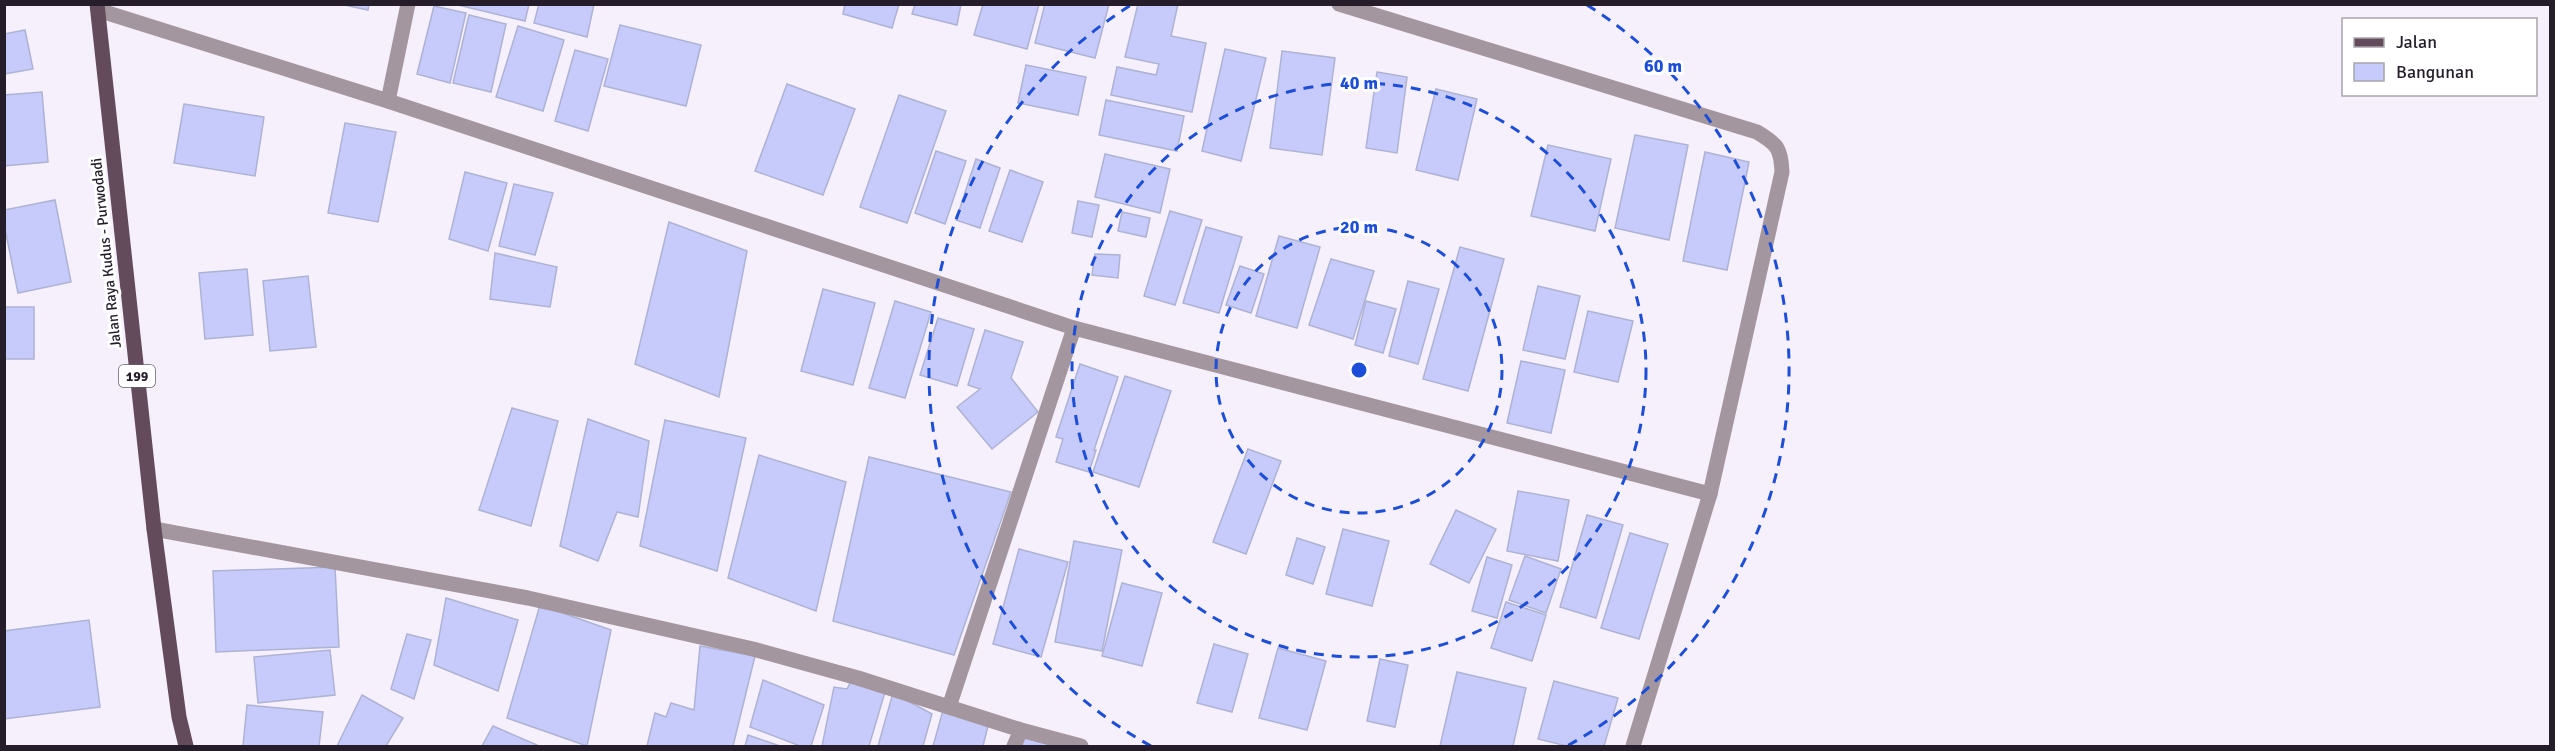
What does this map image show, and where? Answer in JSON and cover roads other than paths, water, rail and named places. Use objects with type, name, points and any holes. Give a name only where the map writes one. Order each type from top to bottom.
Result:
[{"type":"main road","name":"Jalan Raya Kudus - Purwodadi","points":[[97,7],[154,529],[179,717],[186,747]]},
{"type":"street","points":[[388,101],[408,4]]},
{"type":"street","points":[[1339,4],[1757,132],[1774,143],[1782,155],[1782,172],[1710,494],[1634,747]]},
{"type":"street","points":[[97,7],[1074,327],[1710,494]]},
{"type":"street","points":[[949,706],[1074,327]]},
{"type":"street","points":[[154,529],[528,598],[753,649],[1081,747]]},
{"type":"street","points":[[1014,747],[1021,730]]}]
